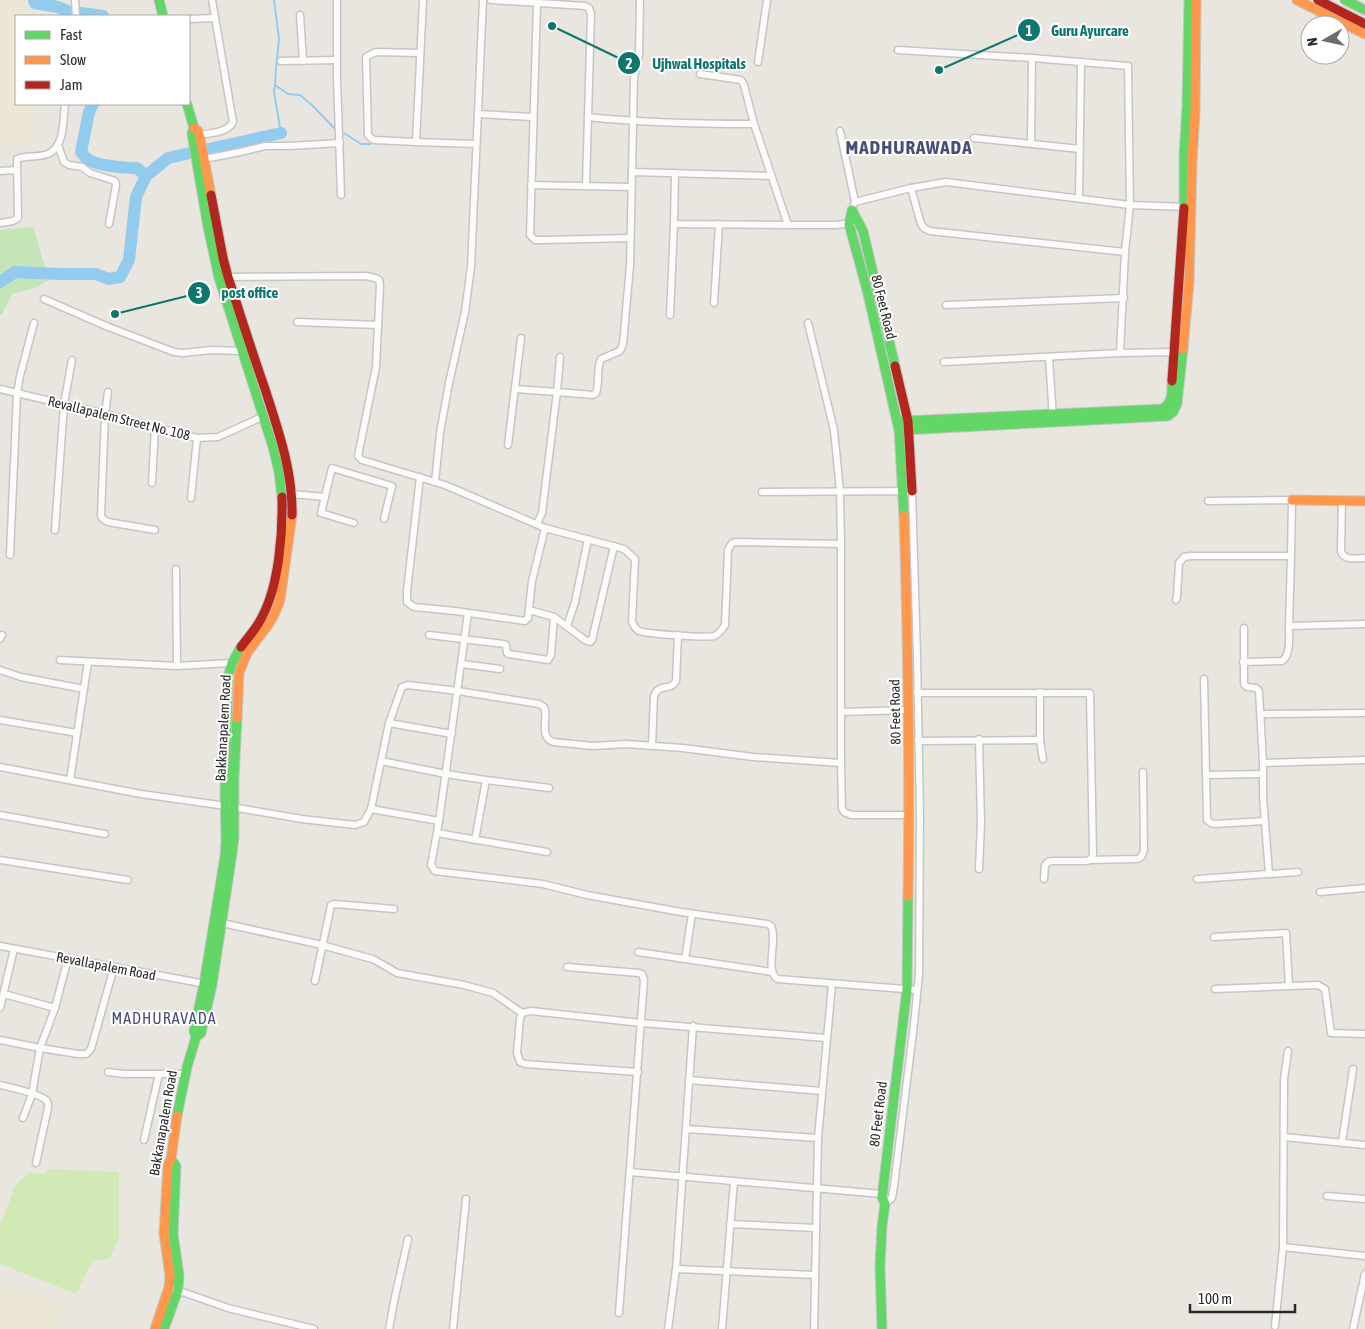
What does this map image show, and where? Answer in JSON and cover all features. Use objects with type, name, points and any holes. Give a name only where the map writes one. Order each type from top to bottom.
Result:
[{"type":"street","points":[[75,0],[76,15]]},
{"type":"street","points":[[159,0],[163,15]]},
{"type":"street","points":[[197,135],[222,131],[230,128],[233,122],[212,0]]},
{"type":"street","points":[[337,0],[341,195]]},
{"type":"street","points":[[416,142],[423,0]]},
{"type":"street","points":[[435,482],[449,383],[465,312],[471,267],[483,0]]},
{"type":"street","points":[[491,0],[585,6],[589,8],[591,14],[586,186]]},
{"type":"street","points":[[515,389],[593,395],[596,393],[599,384],[599,364],[601,359],[620,351],[623,344],[630,265],[634,78],[639,47],[640,0]]},
{"type":"street","points":[[758,62],[767,0]]},
{"type":"street","points":[[898,426],[1053,417],[1168,416],[1173,414],[1177,402],[1179,351],[1189,283],[1188,207],[1184,155],[1189,0]]},
{"type":"street","points":[[1188,207],[1195,113],[1196,0]]},
{"type":"street","points":[[1297,0],[1365,34]]},
{"type":"street","points":[[1318,0],[1365,24]]},
{"type":"street","points":[[1345,0],[1365,10]]},
{"type":"street","points":[[537,3],[530,236],[535,240],[630,238]]},
{"type":"street","points":[[300,15],[303,61]]},
{"type":"street","points":[[190,19],[215,18]]},
{"type":"street","points":[[898,50],[1128,66],[1130,204],[1125,252],[1120,353]]},
{"type":"street","points":[[420,53],[376,52],[366,57],[368,134],[374,140],[476,144]]},
{"type":"street","points":[[1031,144],[1032,58]]},
{"type":"street","points":[[282,62],[338,60]]},
{"type":"street","points":[[1079,198],[1081,62]]},
{"type":"street","points":[[700,74],[741,80],[744,85],[754,124],[788,226]]},
{"type":"street","points":[[0,223],[13,222],[18,218],[17,160],[49,154],[53,151],[58,145],[61,134],[65,105]]},
{"type":"street","points":[[187,105],[197,135],[201,157],[212,243],[224,277],[243,351],[274,449],[282,484],[279,551],[271,595],[262,618],[232,663],[228,686],[230,807],[208,984]]},
{"type":"street","points":[[478,114],[533,117]]},
{"type":"street","points":[[588,117],[634,122],[754,124]]},
{"type":"street","points":[[840,131],[853,206],[853,223]]},
{"type":"street","points":[[974,138],[1080,149]]},
{"type":"street","points":[[201,157],[240,152],[265,146],[340,143]]},
{"type":"street","points":[[58,145],[64,162],[69,165],[82,167],[90,173],[114,181],[116,185],[109,224]]},
{"type":"street","points":[[0,171],[17,170]]},
{"type":"street","points":[[632,172],[771,176]]},
{"type":"street","points":[[670,315],[675,173]]},
{"type":"street","points":[[853,206],[911,188],[946,182],[1130,204],[1188,207]]},
{"type":"street","points":[[531,184],[632,187]]},
{"type":"street","points":[[911,188],[921,224],[930,231],[1125,252]]},
{"type":"street","points":[[674,224],[788,226],[853,223],[862,231],[909,425],[907,491],[917,693],[920,815],[918,974],[914,1024],[893,1192],[892,1198],[885,1204],[882,1226],[880,1266],[882,1329]]},
{"type":"street","name":"80 Feet Road","points":[[853,223],[898,426],[907,491],[910,815],[907,989],[882,1194],[885,1204]]},
{"type":"street","points":[[714,303],[719,224]]},
{"type":"street","points":[[224,277],[366,276],[379,280],[376,367],[358,456],[362,460],[445,485],[545,528],[624,548],[635,558],[636,570],[632,622],[634,627],[641,632],[711,637],[722,631],[724,625],[728,550],[729,546],[735,542],[842,544]]},
{"type":"street","name":"Bakkanapalem Road","points":[[174,1288],[170,1276],[164,1234],[168,1165],[171,1160],[185,1074],[196,1037],[200,1033],[208,984],[222,924],[234,837],[230,807],[237,685],[239,673],[247,653],[268,626],[280,600],[289,540],[292,494],[280,433],[224,277]]},
{"type":"street","points":[[946,305],[1124,298]]},
{"type":"street","points":[[44,299],[160,347],[183,353],[205,350],[243,351]]},
{"type":"street","points":[[297,322],[378,325]]},
{"type":"street","points":[[10,555],[17,393],[34,323]]},
{"type":"street","points":[[808,323],[834,430],[840,491],[842,544],[842,808],[846,814],[910,815]]},
{"type":"street","points":[[508,445],[521,338]]},
{"type":"street","points":[[944,362],[1179,351]]},
{"type":"street","points":[[537,524],[542,513],[560,357]]},
{"type":"street","points":[[1049,357],[1053,417]]},
{"type":"street","points":[[55,530],[64,404],[72,360]]},
{"type":"street","name":"Revallapalem Street No. 108","points":[[0,389],[197,438],[218,437],[264,416]]},
{"type":"street","points":[[108,392],[105,414],[101,516],[108,522],[155,530]]},
{"type":"street","points":[[152,426],[152,483]]},
{"type":"street","points":[[192,498],[197,438]]},
{"type":"street","points":[[354,523],[321,512],[332,468],[392,486],[384,519]]},
{"type":"street","points":[[420,477],[406,592],[407,602],[414,607],[525,620],[528,618],[532,581],[545,528]]},
{"type":"street","points":[[762,492],[907,491]]},
{"type":"street","points":[[292,494],[325,497]]},
{"type":"street","points":[[1243,662],[1282,661],[1288,654],[1292,500]]},
{"type":"street","points":[[1342,500],[1342,555],[1345,558],[1365,558]]},
{"type":"street","points":[[1208,501],[1365,501]]},
{"type":"street","points":[[567,626],[575,602],[588,539]]},
{"type":"street","points":[[529,610],[554,617],[590,642],[614,546]]},
{"type":"street","points":[[1176,600],[1179,563],[1184,557],[1291,556]]},
{"type":"street","points":[[176,569],[177,666]]},
{"type":"street","points":[[468,613],[440,821],[432,865],[433,869],[439,872],[543,884],[587,895],[692,914],[768,924],[774,933],[772,972],[778,980],[917,990]]},
{"type":"street","points":[[428,635],[504,644],[509,654],[548,660],[551,655],[554,617]]},
{"type":"street","points":[[1289,626],[1365,624]]},
{"type":"street","points":[[1244,628],[1244,684],[1247,687],[1258,689],[1261,714],[1264,821],[1269,874]]},
{"type":"street","points":[[652,746],[654,696],[658,688],[671,686],[676,681],[678,635]]},
{"type":"street","points":[[60,660],[177,666],[232,663]]},
{"type":"street","points":[[70,780],[88,662]]},
{"type":"street","points":[[462,664],[500,669]]},
{"type":"street","points":[[0,670],[22,677],[84,690]]},
{"type":"street","points":[[1204,679],[1208,822],[1215,824],[1264,821]]},
{"type":"street","points":[[0,767],[142,794],[302,819],[355,825],[364,822],[371,809],[389,723],[402,687],[408,685],[540,704],[544,707],[546,713],[545,733],[549,740],[554,742],[593,746],[626,744],[683,748],[753,757],[841,763]]},
{"type":"street","points":[[1040,692],[1040,740],[1043,759]]},
{"type":"street","points":[[917,693],[1090,692],[1094,850],[1090,860]]},
{"type":"street","points":[[841,712],[909,710]]},
{"type":"street","points":[[1261,714],[1365,713]]},
{"type":"street","points":[[0,720],[77,733]]},
{"type":"street","points":[[389,723],[452,734]]},
{"type":"street","points":[[979,739],[981,823],[979,870]]},
{"type":"street","points":[[918,741],[1040,740]]},
{"type":"street","points":[[1263,763],[1365,760]]},
{"type":"street","points":[[381,761],[446,774],[549,788]]},
{"type":"street","points":[[1044,879],[1045,865],[1052,861],[1137,860],[1141,858],[1144,850],[1142,772]]},
{"type":"street","points":[[1206,775],[1263,774]]},
{"type":"street","points":[[476,840],[486,780]]},
{"type":"street","points":[[371,809],[440,821]]},
{"type":"street","points":[[0,814],[105,834]]},
{"type":"street","points":[[438,833],[547,852]]},
{"type":"street","points":[[0,860],[128,880]]},
{"type":"street","points":[[1197,879],[1298,872]]},
{"type":"street","points":[[1320,892],[1365,888]]},
{"type":"street","points":[[315,981],[331,905],[394,909]]},
{"type":"street","points":[[685,959],[692,914]]},
{"type":"street","points":[[222,924],[322,945],[373,959],[397,973],[464,985],[493,993],[522,1013],[531,1011],[641,1023],[826,1038]]},
{"type":"street","points":[[1214,937],[1286,933],[1290,986]]},
{"type":"street","name":"Revallapalem Road","points":[[0,946],[208,984]]},
{"type":"street","points":[[0,1008],[14,949]]},
{"type":"street","points":[[638,952],[772,972]]},
{"type":"street","points":[[24,1118],[32,1094],[40,1048],[55,1008],[68,958]]},
{"type":"street","points":[[0,1040],[86,1054],[91,1049],[114,967]]},
{"type":"street","points":[[567,967],[642,974],[644,980],[619,1313]]},
{"type":"street","points":[[814,1329],[818,1138],[832,984]]},
{"type":"street","points":[[1215,989],[1318,985],[1325,989],[1331,1033],[1365,1034]]},
{"type":"street","points":[[4,994],[55,1008]]},
{"type":"street","points":[[522,1013],[517,1053],[520,1062],[525,1064],[638,1072]]},
{"type":"street","points":[[668,1329],[676,1268],[693,1026]]},
{"type":"street","points":[[1275,1326],[1283,1246],[1284,1079],[1288,1051]]},
{"type":"street","points":[[1342,1142],[1353,1069]]},
{"type":"street","points":[[108,1072],[124,1074],[185,1074]]},
{"type":"street","points":[[144,1140],[159,1074]]},
{"type":"street","points":[[689,1080],[822,1090]]},
{"type":"street","points":[[0,1084],[32,1094],[46,1100],[48,1103],[36,1163]]},
{"type":"street","points":[[686,1129],[818,1138]]},
{"type":"street","points":[[1284,1137],[1365,1145]]},
{"type":"street","points":[[630,1172],[882,1194]]},
{"type":"street","points":[[722,1329],[734,1181]]},
{"type":"street","points":[[1328,1196],[1365,1199]]},
{"type":"street","points":[[453,1329],[466,1199]]},
{"type":"street","points":[[730,1224],[816,1228]]},
{"type":"street","points":[[389,1329],[408,1240]]},
{"type":"street","points":[[1283,1246],[1365,1256]]},
{"type":"street","points":[[676,1268],[815,1275]]},
{"type":"street","points":[[1353,1329],[1365,1274]]},
{"type":"street","points":[[154,1329],[174,1288]]},
{"type":"street","points":[[164,1329],[174,1288]]},
{"type":"street","points":[[174,1288],[228,1308],[314,1329]]},
{"type":"shaded area","points":[[0,0],[25,0],[26,15],[15,15],[15,105],[31,105],[33,142],[0,144]]},
{"type":"shaded area","points":[[0,1284],[64,1304],[57,1329],[0,1329]]},
{"type":"green space","points":[[33,227],[49,280],[35,288],[12,294],[2,315],[0,315],[0,230]]},
{"type":"green space","points":[[49,1169],[119,1172],[119,1237],[110,1259],[93,1260],[76,1294],[0,1264],[0,1226],[15,1186],[29,1172],[44,1174]]},
{"type":"waterway","points":[[34,0],[35,3],[58,7],[70,12]]},
{"type":"waterway","points":[[274,0],[279,39],[275,84]]},
{"type":"waterway","points":[[81,13],[96,15]]},
{"type":"waterway","points":[[281,133],[274,92],[275,85],[288,94],[300,95],[336,130]]},
{"type":"waterway","points":[[92,105],[89,112],[81,152],[90,161],[103,165],[137,168],[146,176]]},
{"type":"waterway","points":[[0,282],[15,272],[96,274],[108,279],[120,277],[129,260],[136,197],[146,176],[168,158],[281,133]]},
{"type":"waterway","points":[[344,133],[361,144],[370,144]]},
{"type":"traffic: fast","points":[[159,0],[163,15]]},
{"type":"traffic: fast","points":[[1184,208],[1189,0]]},
{"type":"traffic: fast","points":[[1345,0],[1365,10]]},
{"type":"traffic: fast","points":[[187,105],[194,128],[192,133],[193,140],[219,278],[273,447],[282,497]]},
{"type":"traffic: fast","points":[[895,366],[863,231],[852,210],[849,224],[867,290],[899,430],[904,516]]},
{"type":"traffic: fast","points":[[904,430],[1168,416],[1173,412],[1177,404],[1183,349]]},
{"type":"traffic: fast","points":[[903,421],[1162,409],[1166,407],[1170,400],[1172,381]]},
{"type":"traffic: fast","points":[[196,1037],[194,1031],[204,984],[225,856],[228,677],[232,663],[241,647]]},
{"type":"traffic: fast","points":[[177,1116],[187,1067],[196,1037],[201,1033],[212,985],[232,854],[237,718]]},
{"type":"traffic: fast","points":[[882,1329],[880,1266],[885,1204],[882,1197],[907,989],[908,896]]},
{"type":"traffic: fast","points":[[164,1329],[178,1290],[179,1275],[173,1234],[176,1166],[171,1159]]},
{"type":"traffic: slow","points":[[1183,349],[1189,283],[1195,113],[1196,0]]},
{"type":"traffic: slow","points":[[1297,0],[1365,34]]},
{"type":"traffic: slow","points":[[194,128],[198,131],[200,138],[211,195]]},
{"type":"traffic: slow","points":[[1292,500],[1365,501]]},
{"type":"traffic: slow","points":[[237,718],[239,673],[247,653],[268,625],[280,600],[292,515]]},
{"type":"traffic: slow","points":[[904,516],[907,611],[908,896]]},
{"type":"traffic: slow","points":[[155,1329],[169,1287],[170,1276],[164,1234],[168,1165],[171,1159],[177,1116]]},
{"type":"traffic: jam","points":[[1318,0],[1365,24]]},
{"type":"traffic: jam","points":[[211,195],[228,277],[280,435],[290,483],[292,515]]},
{"type":"traffic: jam","points":[[1172,381],[1184,208]]},
{"type":"traffic: jam","points":[[895,366],[908,421],[912,491]]},
{"type":"traffic: jam","points":[[241,647],[261,619],[273,588],[281,542],[282,497]]},
{"type":"place","name":"Ujhwal Hospitals","points":[[552,26]]},
{"type":"place","name":"Guru Ayurcare","points":[[939,70]]},
{"type":"place","name":"post office","points":[[115,314]]},
{"type":"district","name":"MADHURAWADA","points":[[909,147]]},
{"type":"district","name":"MADHURAVADA","points":[[164,1018]]}]
